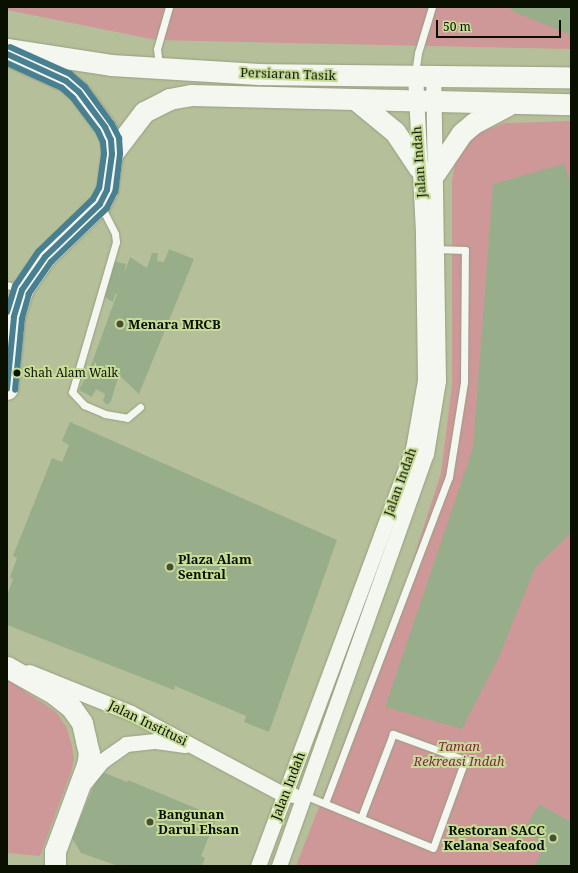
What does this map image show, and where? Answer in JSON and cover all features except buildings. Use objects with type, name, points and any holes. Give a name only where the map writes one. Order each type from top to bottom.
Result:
[{"type":"main road","name":"Persiaran Tasik","points":[[7,49],[111,65],[259,74],[571,77]]},
{"type":"main road","points":[[7,54],[66,81],[79,92],[105,128],[110,140],[112,154],[107,190],[100,204],[14,288],[14,317],[7,389]]},
{"type":"main road","name":"Persiaran Tasik","points":[[112,154],[144,112],[169,99],[191,95],[424,102],[571,104]]},
{"type":"main road","points":[[356,100],[395,132],[427,171],[462,132],[474,123],[510,104]]},
{"type":"main road","points":[[10,668],[57,696],[71,707],[82,723],[88,753],[55,851],[55,866]]},
{"type":"street","name":"Jalan Indah","points":[[279,866],[426,454],[438,381],[436,249],[427,171],[424,76]]},
{"type":"street","name":"Jalan Indah","points":[[258,866],[413,449],[425,380],[423,232],[427,171]]},
{"type":"street","name":"Jalan Institusi","points":[[10,668],[34,672],[131,713],[196,746],[284,794]]},
{"type":"street","points":[[75,794],[102,761],[126,744],[156,741],[196,746]]},
{"type":"street","points":[[284,794],[304,795]]},
{"type":"lane","points":[[159,68],[157,49],[169,7]]},
{"type":"lane","points":[[424,76],[418,53],[432,7]]},
{"type":"lane","points":[[100,204],[116,234],[116,242],[72,392],[84,405],[105,414],[127,418],[140,407]]},
{"type":"lane","points":[[325,803],[449,476],[464,382],[465,250],[436,249]]},
{"type":"lane","points":[[304,795],[433,848],[465,760],[393,734],[361,818]]},
{"type":"green space","points":[[7,7],[571,7],[571,49],[156,40],[7,10]]},
{"type":"green space","name":"Taman Rekreasi Indah","points":[[571,121],[571,866],[296,866],[406,582],[441,473],[452,385],[452,180],[456,158],[477,134],[504,123]]},
{"type":"green space","points":[[7,679],[56,712],[67,728],[72,746],[74,758],[72,769],[40,856],[7,853]]},
{"type":"transit line","points":[[10,47],[70,74],[85,87],[112,124],[119,138],[120,154],[115,192],[107,208],[51,262],[29,294],[22,319],[15,390]]},
{"type":"transit line","points":[[7,54],[66,81],[79,92],[105,127],[111,140],[112,154],[107,190],[100,204],[45,257],[22,290],[14,317],[7,389]]},
{"type":"transit line","points":[[7,63],[62,88],[73,98],[98,131],[103,142],[104,154],[99,188],[93,199],[38,252],[15,286],[7,312]]},
{"type":"place","name":"Menara MRCB","points":[[120,324]]},
{"type":"place","name":"Shah Alam Walk","points":[[17,373]]},
{"type":"place","name":"Plaza Alam Sentral","points":[[170,567]]},
{"type":"place","name":"Bangunan Darul Ehsan","points":[[150,822]]},
{"type":"place","name":"Restoran SACC Kelana Seafood","points":[[553,838]]}]
